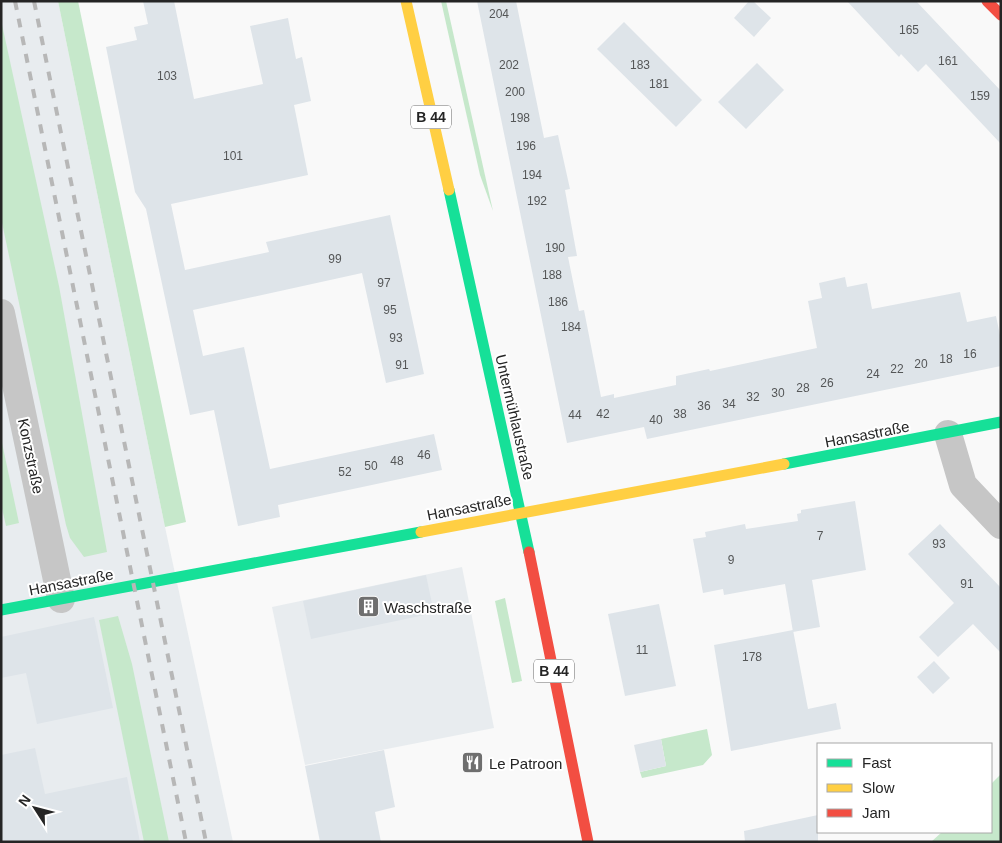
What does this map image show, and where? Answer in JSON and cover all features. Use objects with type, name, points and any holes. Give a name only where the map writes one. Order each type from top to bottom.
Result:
[{"type":"street","name":"Untermühlaustraße","points":[[406,1],[521,512],[588,842]]},
{"type":"street","points":[[988,1],[1001,15]]},
{"type":"street","name":"Konzstraße","points":[[1,314],[61,598]]},
{"type":"street","name":"Hansastraße","points":[[1,610],[948,434],[1001,422]]},
{"type":"street","points":[[948,434],[963,485],[1001,525]]},
{"type":"shaded area","points":[[1,1],[58,1],[165,527],[233,842],[1,842]]},
{"type":"shaded area","points":[[462,567],[494,728],[305,765],[272,607]]},
{"type":"green space","points":[[58,1],[78,1],[186,522],[165,527]]},
{"type":"green space","points":[[441,1],[446,1],[493,211],[480,175]]},
{"type":"green space","points":[[1,20],[59,286],[107,552],[84,557],[70,538],[66,525],[1,218]]},
{"type":"green space","points":[[1,438],[19,523],[6,526],[1,504]]},
{"type":"green space","points":[[505,598],[522,681],[512,683],[495,601]]},
{"type":"green space","points":[[118,616],[132,664],[169,842],[144,842],[99,620]]},
{"type":"green space","points":[[707,729],[712,755],[703,765],[642,778],[640,772],[666,766],[661,739]]},
{"type":"green space","points":[[1000,775],[1001,842],[931,842],[941,833],[992,833],[992,783]]},
{"type":"building","points":[[143,1],[174,1],[194,99],[263,84],[250,26],[288,18],[296,59],[302,57],[311,101],[294,105],[308,175],[171,204],[185,270],[269,252],[266,242],[390,215],[424,374],[386,383],[362,273],[193,310],[203,356],[244,347],[270,469],[434,434],[442,470],[278,505],[280,517],[238,526],[214,410],[190,415],[146,209],[135,192],[106,47],[137,40],[134,27],[148,24]]},
{"type":"building","points":[[477,1],[516,1],[544,138],[558,135],[570,189],[565,190],[577,256],[568,257],[579,311],[584,310],[601,397],[614,394],[614,398],[676,385],[676,376],[709,369],[710,371],[817,348],[808,301],[822,298],[819,283],[845,277],[847,287],[867,283],[872,309],[960,292],[967,322],[996,316],[1001,340],[1001,366],[647,439],[644,427],[567,443]]},
{"type":"building","points":[[749,1],[753,1],[771,18],[754,37],[734,18]]},
{"type":"building","points":[[847,1],[916,1],[1001,91],[1001,144],[926,64],[918,72],[901,54],[899,57]]},
{"type":"building","points":[[624,22],[702,100],[676,127],[597,49]]},
{"type":"building","points":[[757,63],[784,90],[746,129],[718,102]]},
{"type":"building","points":[[855,501],[866,570],[812,580],[820,627],[793,632],[785,584],[724,595],[723,589],[703,593],[693,539],[706,537],[705,532],[745,524],[746,529],[798,521],[797,514],[801,513],[801,510]]},
{"type":"building","points":[[940,524],[1001,588],[1001,653],[973,624],[938,657],[919,637],[954,603],[908,554]]},
{"type":"building","name":"Waschstraße","points":[[426,575],[434,613],[311,639],[303,601]]},
{"type":"building","points":[[659,604],[676,686],[625,696],[608,614]]},
{"type":"building","points":[[94,617],[113,708],[37,724],[26,673],[1,678],[1,637]]},
{"type":"building","points":[[793,630],[808,709],[836,703],[841,729],[731,751],[714,645]]},
{"type":"building","points":[[934,661],[950,678],[933,694],[917,677]]},
{"type":"building","points":[[661,739],[666,766],[640,772],[634,745]]},
{"type":"building","points":[[35,748],[45,794],[127,777],[140,842],[1,842],[1,755]]},
{"type":"building","points":[[384,750],[395,807],[375,812],[381,842],[320,842],[305,766]]},
{"type":"building","points":[[817,815],[818,842],[745,842],[744,831]]},
{"type":"railway","points":[[15,1],[186,842]]},
{"type":"railway","points":[[34,1],[206,842]]},
{"type":"traffic: fast","points":[[449,190],[529,552]]},
{"type":"traffic: fast","points":[[784,464],[1001,422]]},
{"type":"traffic: fast","points":[[1,610],[421,532]]},
{"type":"traffic: slow","points":[[406,1],[449,190]]},
{"type":"traffic: slow","points":[[421,532],[784,464]]},
{"type":"traffic: jam","points":[[987,1],[1001,15]]},
{"type":"traffic: jam","points":[[529,552],[588,842]]},
{"type":"place","name":"Waschstraße","points":[[368,607]]},
{"type":"place","name":"Le Patroon","points":[[473,763]]}]
